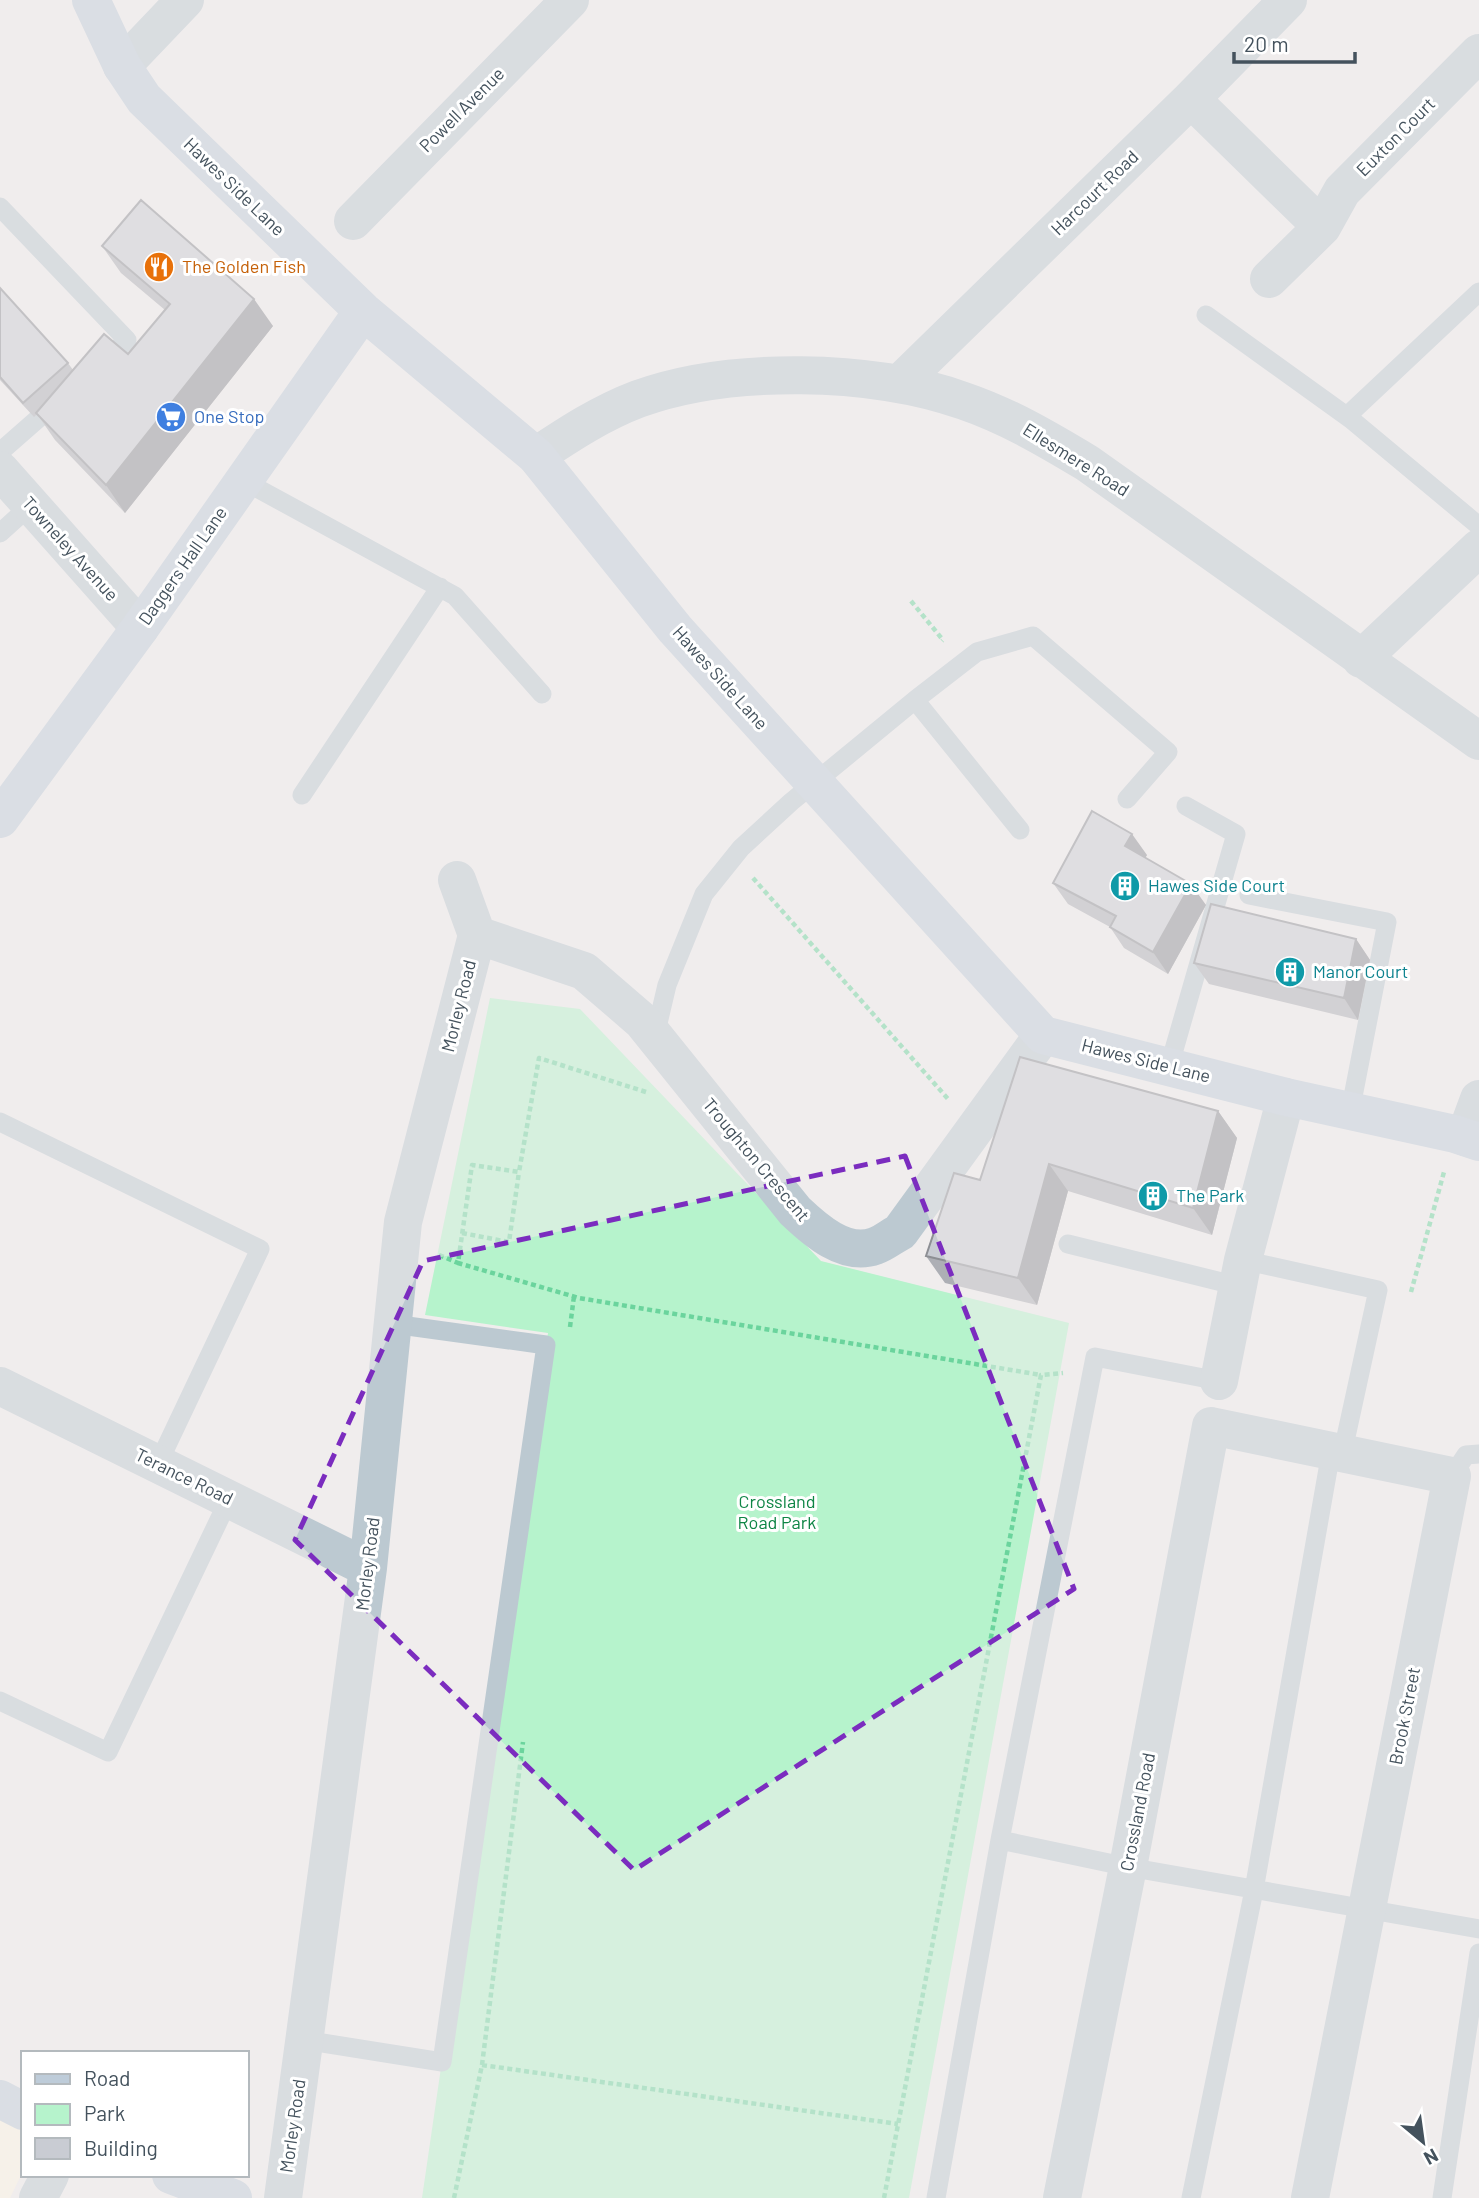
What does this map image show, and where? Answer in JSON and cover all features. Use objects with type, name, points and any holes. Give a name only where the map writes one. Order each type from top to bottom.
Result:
[{"type":"main road","name":"Hawes Side Lane","points":[[91,0],[122,66],[144,99],[363,311],[536,456],[675,629],[1043,1035],[1286,1097],[1466,1137]]},
{"type":"main road","name":"Daggers Hall Lane","points":[[0,818],[140,628],[363,311]]},
{"type":"main road","points":[[0,2099],[21,2110]]},
{"type":"main road","points":[[176,2177],[233,2198]]},
{"type":"street","points":[[122,66],[185,0]]},
{"type":"street","name":"Powell Avenue","points":[[353,221],[570,0]]},
{"type":"street","name":"Harcourt Road","points":[[900,383],[1191,99],[1288,0]]},
{"type":"street","name":"Euxton Court","points":[[1269,279],[1322,227],[1342,191],[1479,53]]},
{"type":"street","points":[[1191,99],[1322,227]]},
{"type":"street","name":"Ellesmere Road","points":[[536,456],[587,422],[639,399],[697,384],[823,376],[900,383],[963,400],[1030,429],[1076,456],[1479,741]]},
{"type":"street","name":"Towneley Avenue","points":[[0,470],[140,628]]},
{"type":"street","points":[[1361,659],[1479,548]]},
{"type":"street","points":[[457,880],[477,935]]},
{"type":"street","name":"Troughton Crescent","points":[[477,935],[584,971],[642,1021],[795,1211],[818,1233],[849,1247],[873,1247],[900,1232],[1043,1035]]},
{"type":"street","name":"Morley Road","points":[[283,2198],[368,1568],[403,1223],[477,935]]},
{"type":"street","points":[[1219,1381],[1240,1273],[1286,1097]]},
{"type":"street","points":[[1466,1137],[1479,1099]]},
{"type":"street","name":"Terance Road","points":[[0,1386],[368,1568]]},
{"type":"street","name":"Brook Street","points":[[1211,1426],[1336,1453],[1465,1465],[1367,1910],[1310,2198]]},
{"type":"street","name":"Crossland Road","points":[[1062,2198],[1211,1426]]},
{"type":"street","points":[[38,2198],[49,2177]]},
{"type":"lane","points":[[0,206],[127,340],[0,452]]},
{"type":"lane","points":[[1479,292],[1347,416],[1479,526]]},
{"type":"lane","points":[[1206,315],[1352,420]]},
{"type":"lane","points":[[244,481],[455,596],[542,694]]},
{"type":"lane","points":[[0,533],[31,505]]},
{"type":"lane","points":[[302,795],[440,587]]},
{"type":"lane","points":[[654,1037],[667,985],[704,894],[741,848],[814,783],[976,653],[1034,636],[1168,752],[1127,799]]},
{"type":"lane","points":[[915,700],[1020,830]]},
{"type":"lane","points":[[1169,1067],[1236,834],[1186,806]]},
{"type":"lane","points":[[1249,895],[1387,922],[1350,1112]]},
{"type":"lane","points":[[0,1122],[260,1249],[158,1464]]},
{"type":"lane","points":[[1068,1244],[1240,1273],[1378,1290],[1336,1453],[1254,1890],[1191,2198]]},
{"type":"lane","points":[[304,2040],[442,2062],[546,1345],[393,1324]]},
{"type":"lane","points":[[936,2198],[1000,1840],[1095,1357],[1219,1381]]},
{"type":"lane","points":[[0,1701],[108,1752],[229,1499]]},
{"type":"lane","points":[[1000,1840],[1128,1867],[1479,1929]]},
{"type":"lane","points":[[1442,2198],[1479,1953]]},
{"type":"path","points":[[911,601],[943,640]]},
{"type":"path","points":[[734,857],[975,1129]]},
{"type":"path","points":[[462,1234],[509,1242],[539,1058],[653,1094]]},
{"type":"path","points":[[1378,1290],[1409,1296],[1466,1137]]},
{"type":"path","points":[[519,1172],[472,1166],[458,1263],[579,1298],[1041,1375],[1091,1371]]},
{"type":"path","points":[[884,2198],[1041,1375]]},
{"type":"path","points":[[482,2065],[898,2124]]},
{"type":"highlighted area","points":[[905,1156],[1074,1589],[634,1870],[295,1540],[423,1261]]},
{"type":"shaded area","points":[[0,2099],[21,2109],[21,2175],[10,2198],[0,2198]]},
{"type":"green space","name":"Crossland Road Park","points":[[490,998],[580,1009],[821,1261],[1069,1323],[909,2198],[422,2198],[548,1333],[425,1315]]},
{"type":"building","points":[[141,200],[254,299],[106,485],[36,413],[104,334],[128,354],[170,304],[102,246]]},
{"type":"building","points":[[0,288],[68,363],[23,403],[0,377]]},
{"type":"building","name":"Hawes Side Court","points":[[1092,811],[1132,834],[1125,846],[1191,884],[1153,952],[1110,927],[1116,916],[1053,883]]},
{"type":"building","name":"Manor Court","points":[[1211,904],[1356,939],[1344,998],[1194,963]]},
{"type":"building","name":"The Park","points":[[1020,1057],[1218,1111],[1193,1208],[1049,1164],[1018,1278],[926,1256],[954,1173],[980,1180]]},
{"type":"place","name":"The Golden Fish","points":[[159,267]]},
{"type":"place","name":"One Stop","points":[[171,417]]},
{"type":"place","name":"Hawes Side Court","points":[[1125,886]]},
{"type":"place","name":"Manor Court","points":[[1290,972]]},
{"type":"place","name":"The Park","points":[[1153,1196]]}]
